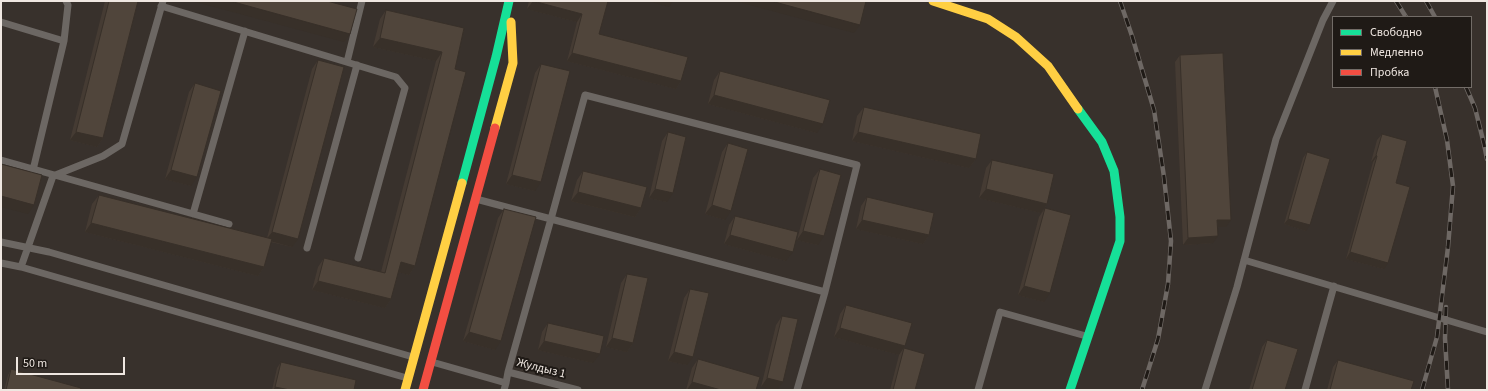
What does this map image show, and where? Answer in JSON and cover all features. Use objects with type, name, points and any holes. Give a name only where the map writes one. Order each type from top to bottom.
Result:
[{"type":"street","points":[[418,383],[423,359],[467,196],[496,57],[510,1]]},
{"type":"street","points":[[405,390],[418,383],[423,359],[467,196],[513,63],[510,1]]},
{"type":"street","points":[[933,1],[988,19],[1016,36],[1048,66],[1102,142],[1114,171],[1120,217],[1120,241],[1070,390]]},
{"type":"lane","points":[[33,170],[64,41],[68,5],[66,1]]},
{"type":"lane","points":[[347,62],[362,1]]},
{"type":"lane","points":[[1205,390],[1244,260],[1276,139],[1323,20],[1333,1]]},
{"type":"lane","points":[[21,267],[53,176],[103,156],[122,144],[162,4],[396,77],[405,88],[358,258]]},
{"type":"lane","points":[[1,22],[64,41]]},
{"type":"lane","points":[[193,214],[245,31]]},
{"type":"lane","points":[[307,248],[357,65]]},
{"type":"lane","points":[[508,372],[585,95],[858,165],[825,292],[797,390]]},
{"type":"lane","points":[[1,160],[53,176],[229,224]]},
{"type":"lane","points":[[467,196],[825,292]]},
{"type":"lane","name":"Жулдыз 1","points":[[1,242],[64,256],[423,359],[505,386],[508,372],[578,390]]},
{"type":"lane","points":[[1244,260],[1487,332]]},
{"type":"lane","points":[[1,263],[21,267],[418,383]]},
{"type":"lane","points":[[1305,390],[1334,286]]},
{"type":"lane","points":[[978,390],[1000,312],[1089,336]]},
{"type":"building","points":[[109,1],[138,1],[103,138],[76,132]]},
{"type":"building","points":[[230,1],[327,1],[357,9],[350,34]]},
{"type":"building","points":[[533,1],[608,1],[599,34],[688,57],[681,81],[572,53],[582,14]]},
{"type":"building","points":[[771,1],[866,1],[860,25]]},
{"type":"building","points":[[386,10],[464,28],[455,69],[466,72],[415,266],[401,262],[391,299],[318,281],[324,258],[385,273],[442,52],[380,38]]},
{"type":"building","points":[[1223,53],[1231,220],[1217,220],[1218,236],[1188,238],[1180,55]]},
{"type":"building","points":[[318,60],[344,67],[298,239],[272,232]]},
{"type":"building","points":[[541,64],[570,71],[541,182],[512,175]]},
{"type":"building","points":[[720,71],[830,100],[823,124],[714,95]]},
{"type":"building","points":[[195,83],[221,91],[197,177],[171,170]]},
{"type":"building","points":[[864,107],[981,134],[976,159],[858,132]]},
{"type":"building","points":[[668,132],[686,137],[673,193],[655,189]]},
{"type":"building","points":[[1382,134],[1407,141],[1396,183],[1410,187],[1388,263],[1350,252]]},
{"type":"building","points":[[728,143],[748,149],[731,211],[712,205]]},
{"type":"building","points":[[1307,152],[1330,159],[1310,225],[1288,219]]},
{"type":"building","points":[[992,160],[1054,174],[1047,204],[986,189]]},
{"type":"building","points":[[1,164],[42,175],[34,205],[1,196]]},
{"type":"building","points":[[820,169],[841,175],[824,236],[803,231]]},
{"type":"building","points":[[583,171],[647,187],[641,208],[578,192]]},
{"type":"building","points":[[99,195],[272,239],[264,267],[91,223]]},
{"type":"building","points":[[867,197],[934,213],[929,235],[862,220]]},
{"type":"building","points":[[1045,208],[1071,215],[1050,293],[1024,286]]},
{"type":"building","points":[[504,209],[536,217],[501,341],[469,332]]},
{"type":"building","points":[[735,216],[798,232],[793,252],[730,235]]},
{"type":"building","points":[[627,274],[648,278],[633,343],[612,338]]},
{"type":"building","points":[[690,289],[709,293],[693,357],[674,352]]},
{"type":"building","points":[[846,305],[912,323],[905,346],[840,328]]},
{"type":"building","points":[[782,316],[798,319],[783,382],[767,378]]},
{"type":"building","points":[[548,323],[604,336],[600,354],[544,341]]},
{"type":"building","points":[[1267,340],[1298,349],[1285,390],[1252,390]]},
{"type":"building","points":[[904,348],[925,354],[915,390],[893,390]]},
{"type":"building","points":[[698,359],[760,377],[756,390],[721,390],[692,382]]},
{"type":"building","points":[[1338,360],[1414,381],[1411,390],[1330,390]]},
{"type":"building","points":[[281,362],[356,380],[354,390],[290,390],[275,387]]},
{"type":"building","points":[[11,369],[81,388],[80,390],[6,390]]},
{"type":"railway","points":[[1120,1],[1154,110],[1164,177],[1171,241],[1168,284],[1158,339],[1142,390]]},
{"type":"railway","points":[[1396,1],[1405,16]]},
{"type":"railway","points":[[1426,1],[1434,16]]},
{"type":"railway","points":[[1422,390],[1437,337],[1448,247],[1453,186],[1447,140],[1435,88]]},
{"type":"railway","points":[[1466,88],[1475,108],[1487,159]]},
{"type":"railway","points":[[1446,307],[1445,338],[1448,390]]},
{"type":"traffic: fast","points":[[462,183],[496,57],[509,1]]},
{"type":"traffic: fast","points":[[1070,390],[1120,241],[1120,217],[1114,171],[1102,142],[1078,109]]},
{"type":"traffic: slow","points":[[933,1],[988,19],[1016,37],[1048,66],[1078,109]]},
{"type":"traffic: slow","points":[[495,128],[513,63],[511,22]]},
{"type":"traffic: slow","points":[[405,390],[462,183]]},
{"type":"traffic: jam","points":[[423,390],[495,128]]}]
